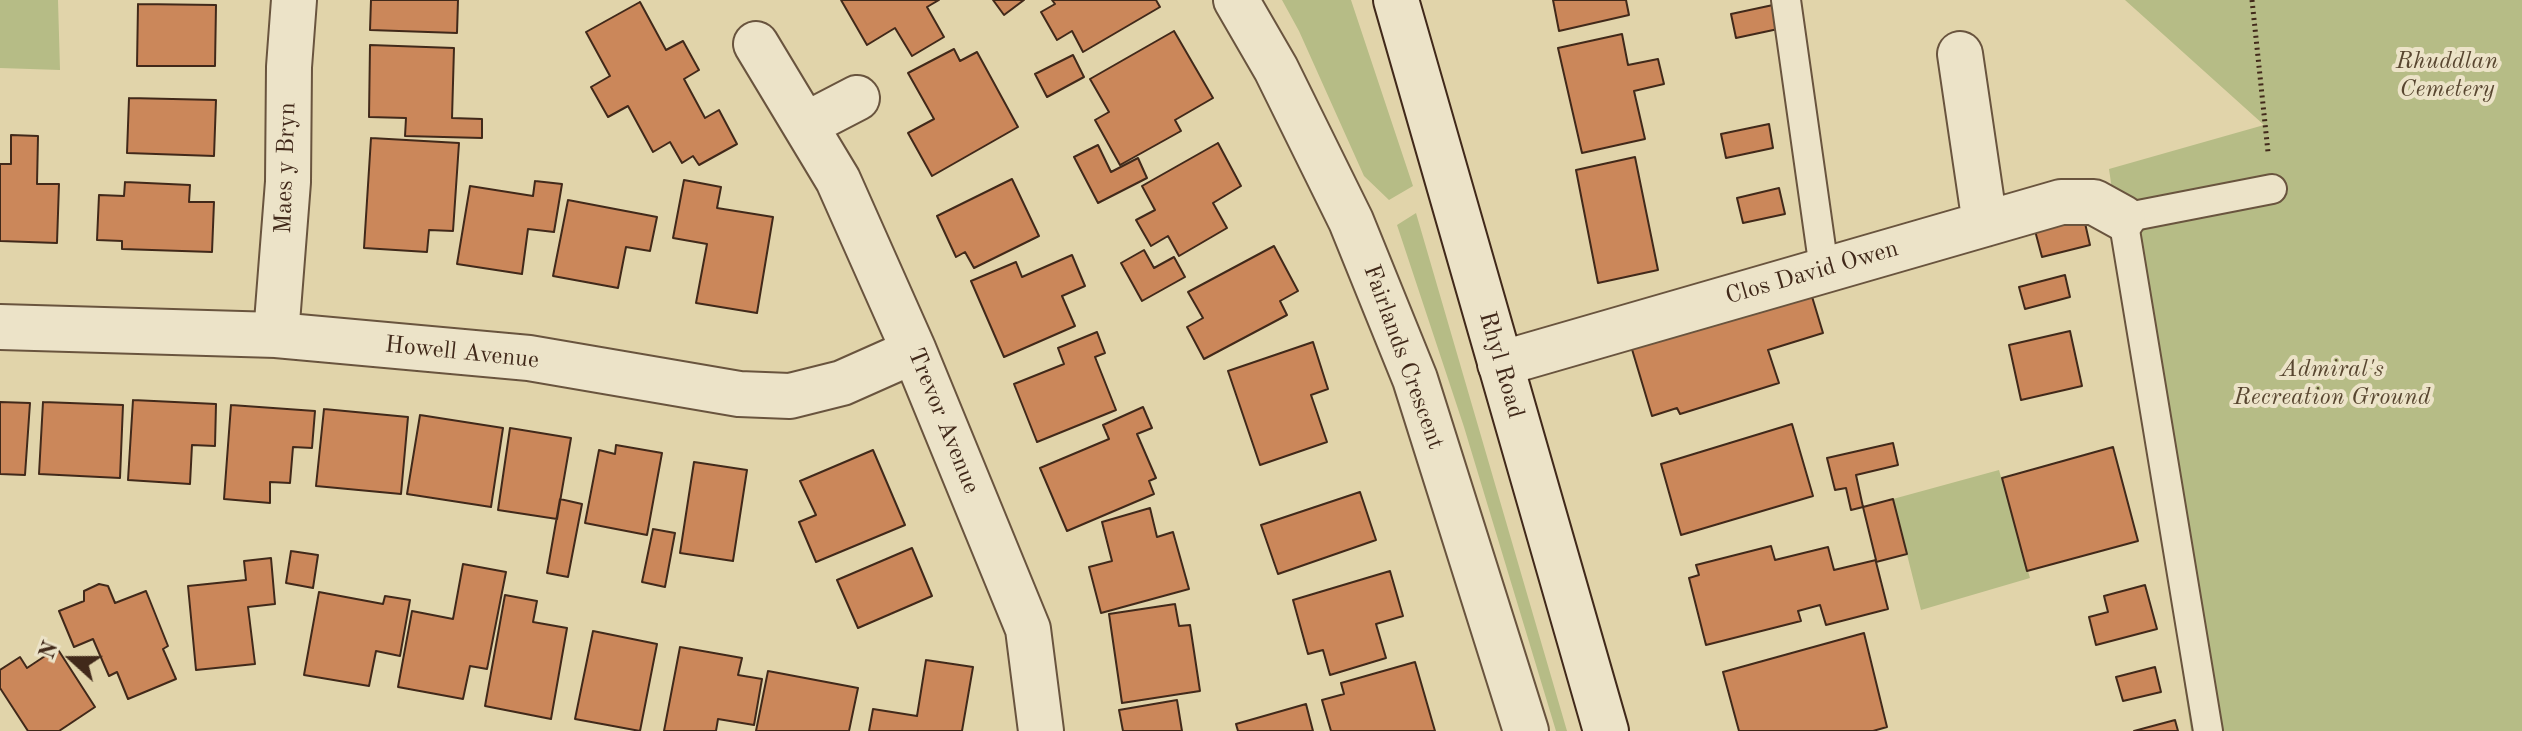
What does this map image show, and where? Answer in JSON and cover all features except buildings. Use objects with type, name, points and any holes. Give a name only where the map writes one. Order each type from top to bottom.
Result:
[{"type":"street","name":"Maes y Bryn","points":[[276,335],[288,182],[289,67],[294,0]]},
{"type":"street","name":"Fairlands Crescent","points":[[1236,0],[1276,69],[1351,221],[1415,379],[1526,731]]},
{"type":"street","name":"Rhyl Road","points":[[1396,0],[1606,731]]},
{"type":"street","name":"Trevor Avenue","points":[[756,44],[838,180],[914,351],[1028,629],[1041,731]]},
{"type":"street","points":[[1960,54],[1985,224]]},
{"type":"street","points":[[805,125],[857,98]]},
{"type":"street","name":"Clos David Owen","points":[[1500,364],[2061,202],[2094,202],[2123,218]]},
{"type":"street","name":"Howell Avenue","points":[[0,327],[276,335],[529,358],[739,394],[790,396],[842,383],[914,351]]},
{"type":"lane","points":[[1786,0],[1824,269]]},
{"type":"lane","points":[[2208,731],[2123,218],[2272,189]]},
{"type":"path","points":[[2252,0],[2272,189]]},
{"type":"green space","points":[[0,0],[58,0],[60,70],[0,68]]},
{"type":"green space","points":[[1282,0],[1351,0],[1413,186],[1389,200],[1364,176]]},
{"type":"green space","name":"Admiral's Recreation Ground","points":[[2125,0],[2522,0],[2522,731],[2191,731],[2109,169],[2264,125]]},
{"type":"green space","points":[[1416,213],[1567,731],[1556,731],[1464,427],[1397,225]]},
{"type":"green space","points":[[1999,470],[2030,578],[1921,610],[1893,499]]},
{"type":"park label","name":"Rhuddlan Cemetery","points":[[2447,76]]}]
